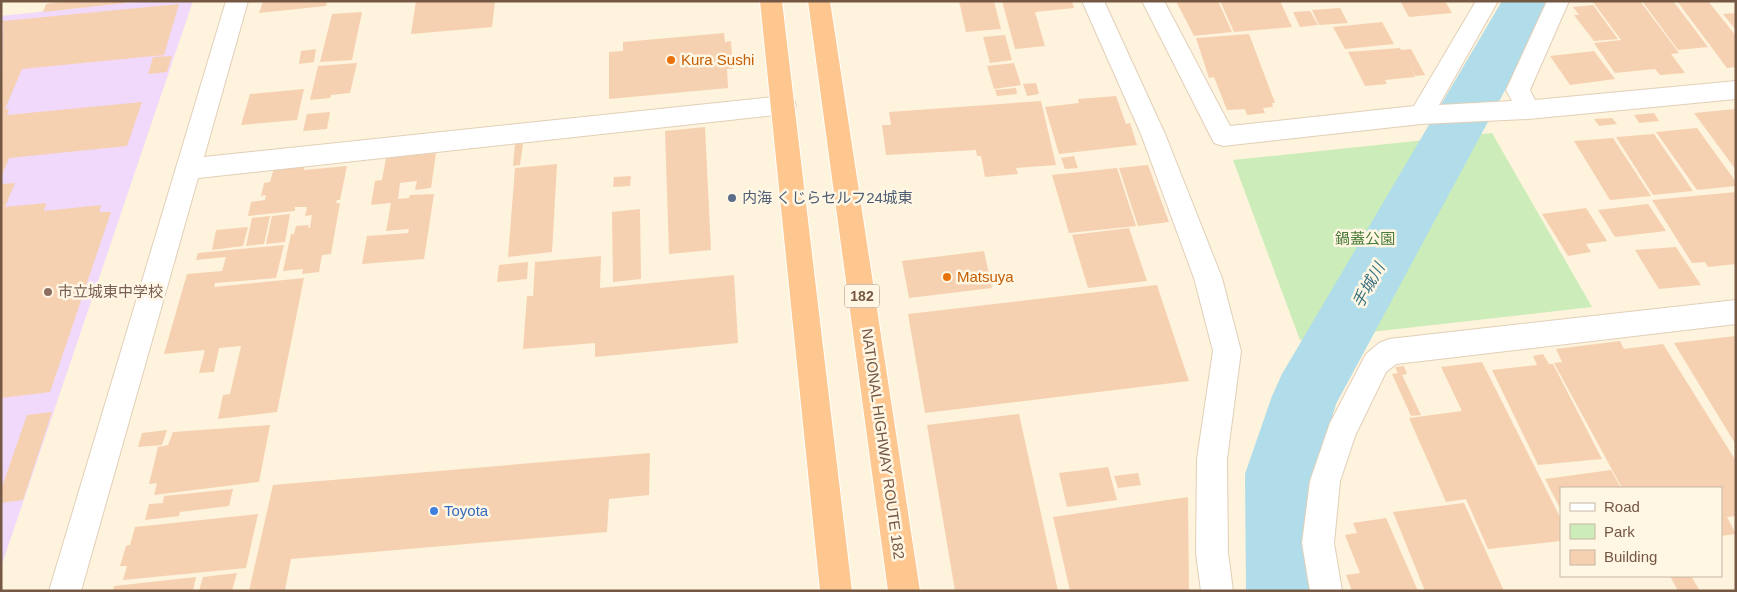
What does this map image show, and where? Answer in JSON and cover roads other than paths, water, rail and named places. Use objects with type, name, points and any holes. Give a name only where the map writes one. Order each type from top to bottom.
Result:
[{"type":"highway","points":[[772,1],[836,591]]},
{"type":"highway","name":"NATIONAL HIGHWAY ROUTE 182","points":[[819,1],[904,591]]},
{"type":"street","points":[[65,591],[237,1]]},
{"type":"street","points":[[1093,1],[1153,134],[1205,269],[1227,351],[1212,459],[1212,553],[1217,591]]},
{"type":"street","points":[[1153,1],[1223,136],[1428,115],[1528,110],[1736,90]]},
{"type":"street","points":[[1428,115],[1487,1]]},
{"type":"street","points":[[1528,110],[1518,90],[1558,1]]},
{"type":"street","points":[[189,169],[784,105]]},
{"type":"street","points":[[1326,591],[1318,543],[1325,481],[1341,433],[1376,363],[1389,352],[1736,312]]},
{"type":"waterway","name":"手城川","points":[[1283,591],[1280,474],[1305,396],[1528,1]]},
{"type":"place","name":"Kura Sushi","points":[[671,60]]},
{"type":"place","name":"内海 くじらセルフ24城東","points":[[732,198]]},
{"type":"place","name":"Matsuya","points":[[947,277]]},
{"type":"place","name":"市立城東中学校","points":[[48,292]]},
{"type":"place","name":"Toyota","points":[[434,511]]},
{"type":"park label","name":"鍋蓋公園","points":[[1365,239]]}]
